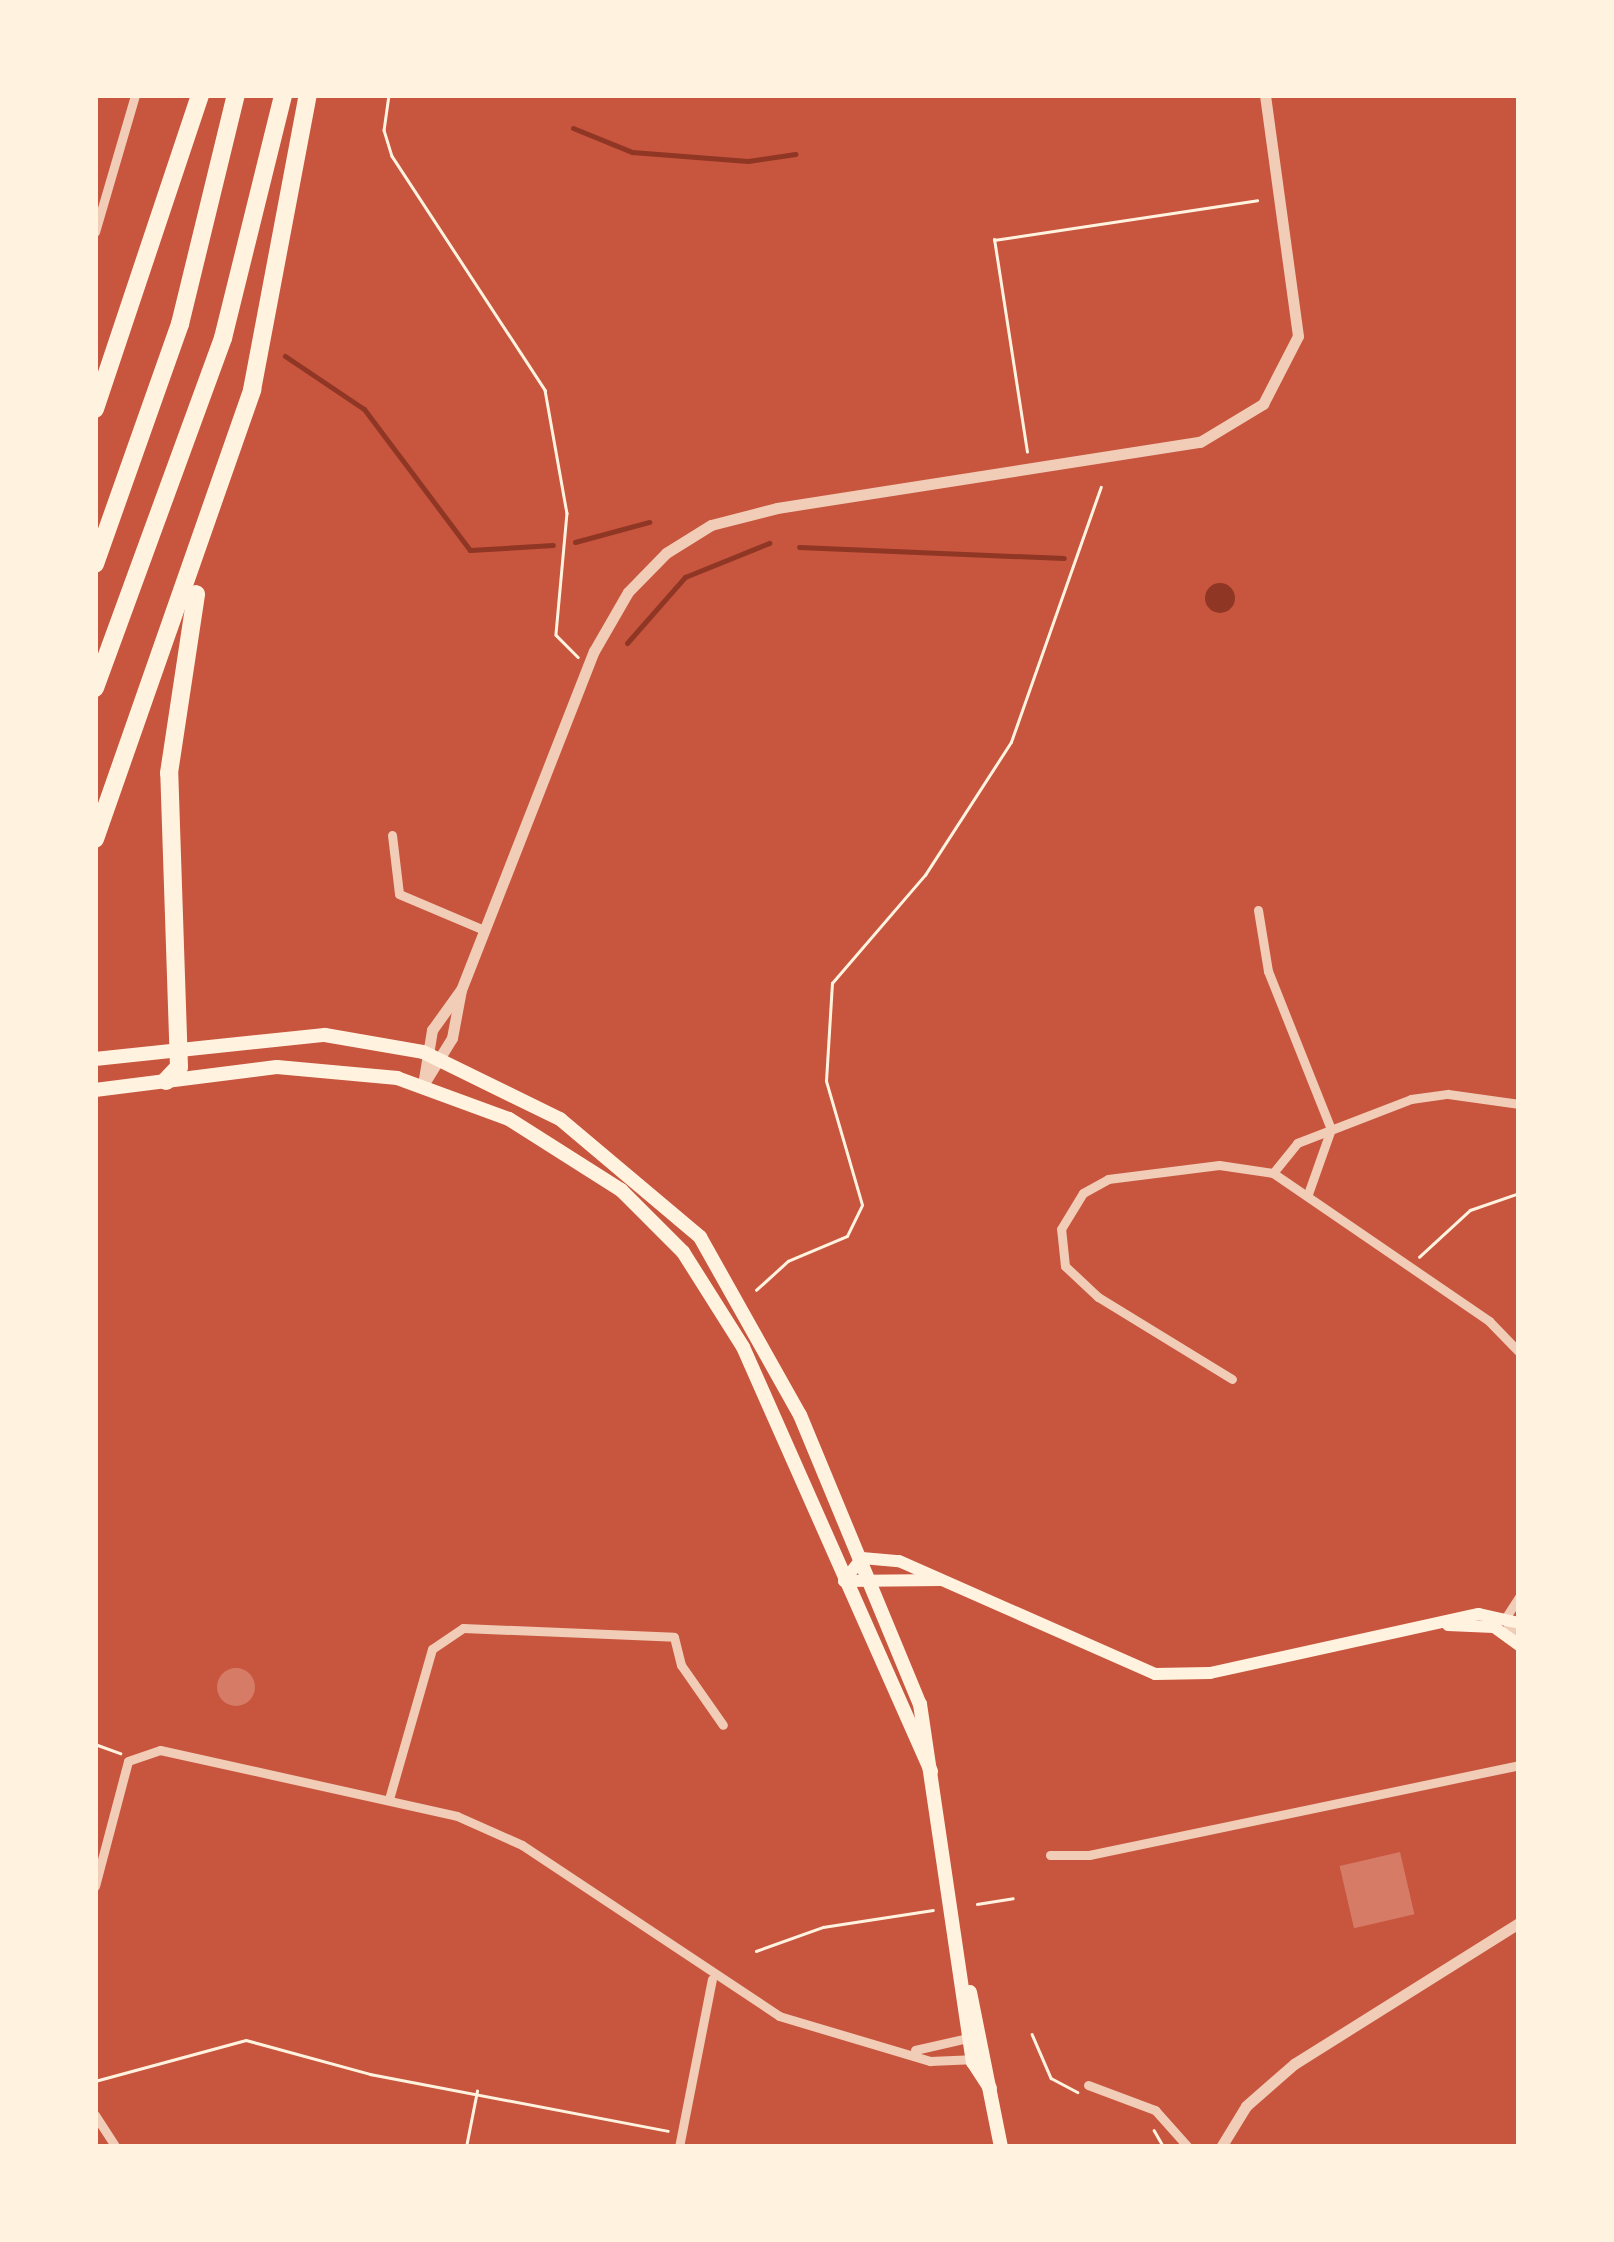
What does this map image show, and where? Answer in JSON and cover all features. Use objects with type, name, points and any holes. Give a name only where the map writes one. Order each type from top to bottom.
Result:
[{"type":"highway","points":[[96,408],[200,95]]},
{"type":"highway","points":[[95,564],[180,324],[236,95]]},
{"type":"highway","points":[[95,688],[223,338],[283,95]]},
{"type":"highway","points":[[166,1081],[180,1067],[169,772],[190,615],[279,276],[308,95]]},
{"type":"highway","points":[[95,838],[218,502]]},
{"type":"main road","points":[[95,1059],[325,1035],[423,1052],[597,1144],[700,1236],[763,1340],[862,1558],[925,1718],[969,1990],[988,2047],[990,2088],[1001,2147]]},
{"type":"main road","points":[[95,1090],[324,1068],[423,1086],[510,1119],[584,1164],[683,1252],[743,1347],[931,1772]]},
{"type":"main road","points":[[862,1558],[940,1580],[1156,1674],[1210,1673],[1446,1624],[1515,1630]]},
{"type":"main road","points":[[844,1581],[862,1558]]},
{"type":"main road","points":[[844,1581],[872,1586],[940,1580]]},
{"type":"main road","points":[[969,1990],[972,2062],[990,2088]]},
{"type":"street","points":[[95,232],[136,95]]},
{"type":"street","points":[[423,1086],[444,1060],[460,990],[613,615],[666,554],[711,525],[1200,442],[1246,420],[1277,388],[1298,336],[1268,95]]},
{"type":"street","points":[[392,835],[400,894],[484,930]]},
{"type":"street","points":[[1258,910],[1268,971],[1330,1129],[1308,1194]]},
{"type":"street","points":[[423,1086],[423,1052],[460,990]]},
{"type":"street","points":[[1272,1173],[1297,1143],[1434,1094],[1519,1104]]},
{"type":"street","points":[[1232,1379],[1080,1284],[1066,1266],[1061,1229],[1084,1193],[1108,1179],[1218,1165],[1272,1173],[1308,1194],[1519,1352]]},
{"type":"street","points":[[1515,1630],[1519,1596]]},
{"type":"street","points":[[390,1799],[432,1649],[463,1628],[674,1637],[682,1665],[724,1725]]},
{"type":"street","points":[[95,1886],[131,1756],[390,1799],[522,1845],[712,1979],[779,2016],[915,2050],[937,2062],[972,2062],[988,2047],[968,2034],[915,2050]]},
{"type":"street","points":[[1050,1855],[1089,1855],[1519,1765]]},
{"type":"street","points":[[1221,2147],[1284,2071],[1519,1922]]},
{"type":"street","points":[[679,2147],[712,1979]]},
{"type":"street","points":[[1088,2085],[1156,2110],[1188,2147]]},
{"type":"street","points":[[95,2115],[116,2147]]},
{"type":"path","points":[[389,95],[384,130],[392,156],[545,390],[567,499],[556,635],[572,654]]},
{"type":"path","points":[[1030,468],[994,240],[1257,200]]},
{"type":"path","points":[[756,1290],[788,1261],[847,1236],[862,1205],[826,1082],[832,983],[924,875],[1011,742],[1101,487]]},
{"type":"path","points":[[1412,1270],[1438,1232],[1519,1193]]},
{"type":"path","points":[[95,1744],[131,1756]]},
{"type":"path","points":[[977,1904],[1013,1898]]},
{"type":"path","points":[[756,1951],[823,1926],[940,1909]]},
{"type":"path","points":[[95,2080],[246,2040],[681,2134]]},
{"type":"path","points":[[466,2147],[477,2091]]},
{"type":"shaded area","points":[[1220,583],[1234,592],[1235,598],[1226,612],[1220,613],[1206,604],[1205,598],[1214,584]]},
{"type":"building","points":[[236,1668],[249,1674],[255,1687],[249,1700],[236,1706],[223,1700],[217,1687],[223,1674]]},
{"type":"building","points":[[1400,1852],[1414,1914],[1354,1928],[1340,1866]]},
{"type":"waterway","points":[[573,128],[632,152],[748,161],[795,154]]},
{"type":"waterway","points":[[285,356],[364,409],[470,550],[553,545]]},
{"type":"waterway","points":[[575,542],[649,522]]},
{"type":"waterway","points":[[627,643],[685,577],[769,543]]},
{"type":"waterway","points":[[799,547],[1064,558]]}]
